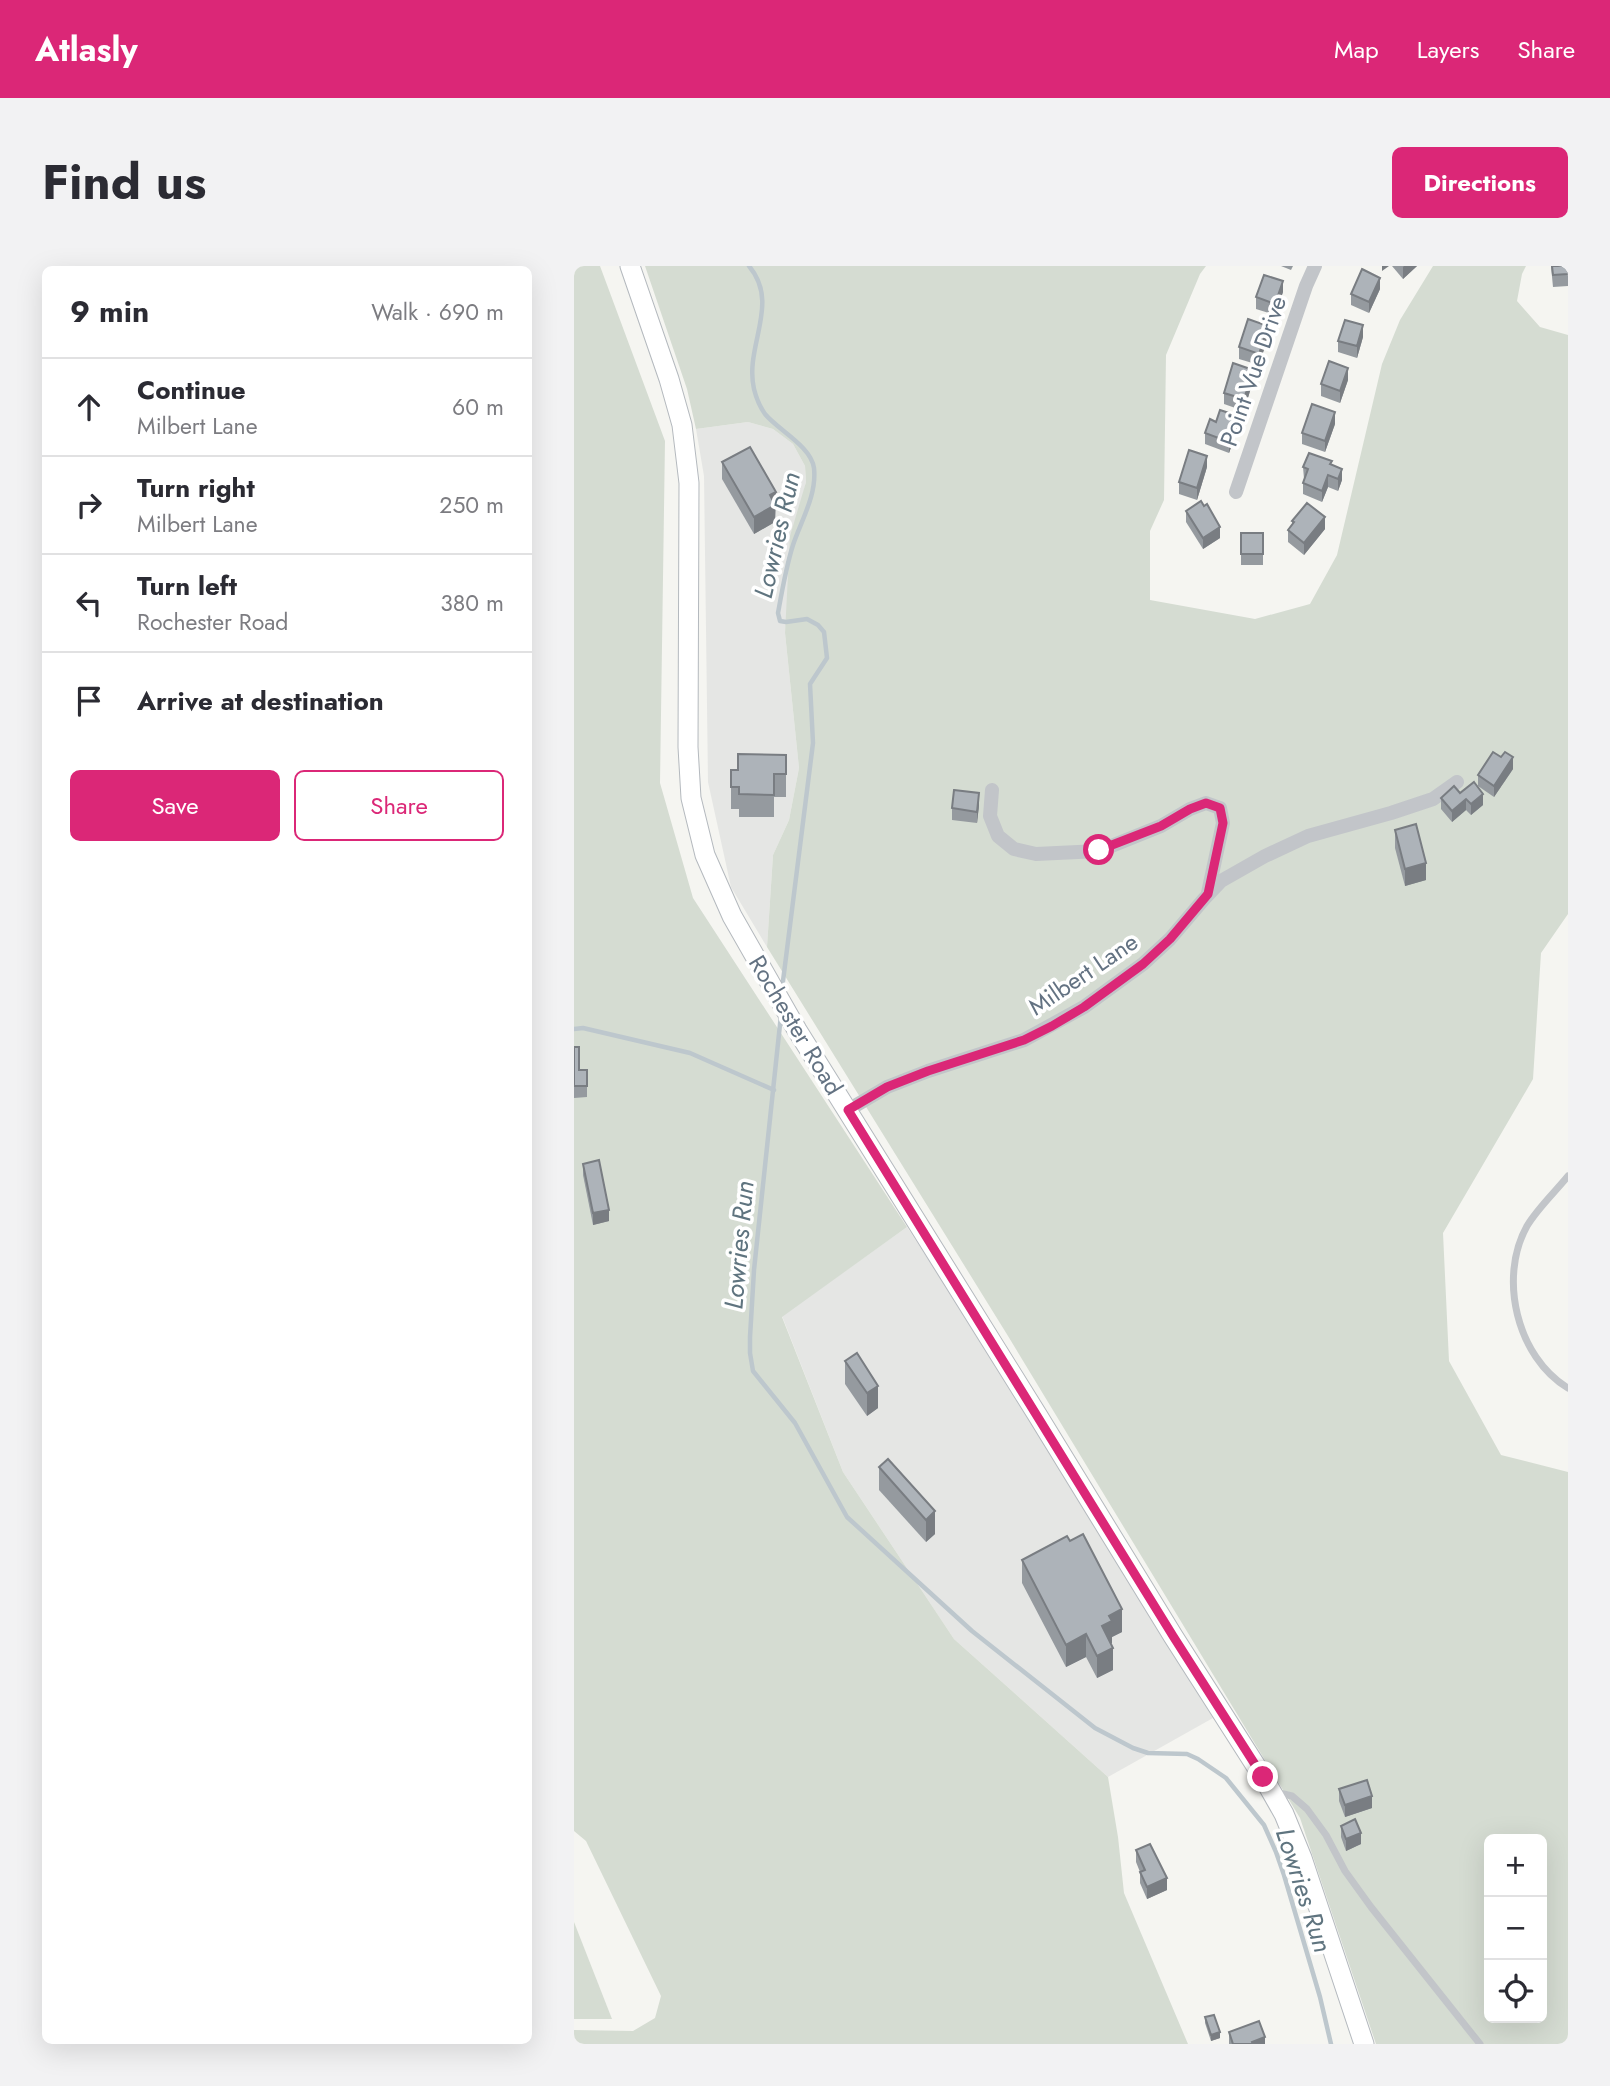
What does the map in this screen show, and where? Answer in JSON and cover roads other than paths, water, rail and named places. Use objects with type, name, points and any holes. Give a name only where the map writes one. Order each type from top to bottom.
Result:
[{"type":"street","name":"Rochester Road","points":[[630,266],[682,425],[689,483],[688,747],[691,798],[705,855],[732,916],[788,1014],[1284,1814],[1302,1858],[1364,2044]]},
{"type":"street","name":"Point Vue Drive","points":[[1236,492],[1315,266]]},
{"type":"street","name":"Milbert Lane","points":[[848,1110],[887,1087],[1024,1040],[1073,1013],[1143,964],[1170,939],[1221,881],[1265,856],[1308,836],[1433,799],[1457,782]]},
{"type":"street","name":"Milbert Lane","points":[[992,790],[990,816],[998,836],[1014,849],[1036,854],[1099,850],[1161,826],[1206,803],[1220,808],[1223,823],[1208,894]]},
{"type":"lane","points":[[1568,1176],[1528,1226],[1519,1246],[1513,1276],[1519,1323],[1533,1352],[1552,1378],[1568,1388]]},
{"type":"lane","points":[[1271,1791],[1292,1796],[1307,1809],[1371,1908],[1480,2044]]},
{"type":"waterway","name":"Lowries Run","points":[[749,266],[758,280],[762,295],[752,373],[754,389],[765,414],[801,445],[812,460],[814,468],[811,498],[791,553],[778,613],[780,621],[807,619],[818,625],[824,632],[827,658],[810,684],[813,743],[782,989]]},
{"type":"waterway","name":"Lowries Run","points":[[781,1015],[754,1270],[750,1337],[753,1371],[795,1423],[847,1517],[972,1631],[1095,1728],[1148,1753],[1187,1754],[1226,1778],[1264,1825],[1276,1852],[1320,1997],[1331,2044]]},
{"type":"waterway","points":[[574,1029],[583,1028],[690,1053],[774,1090]]}]
